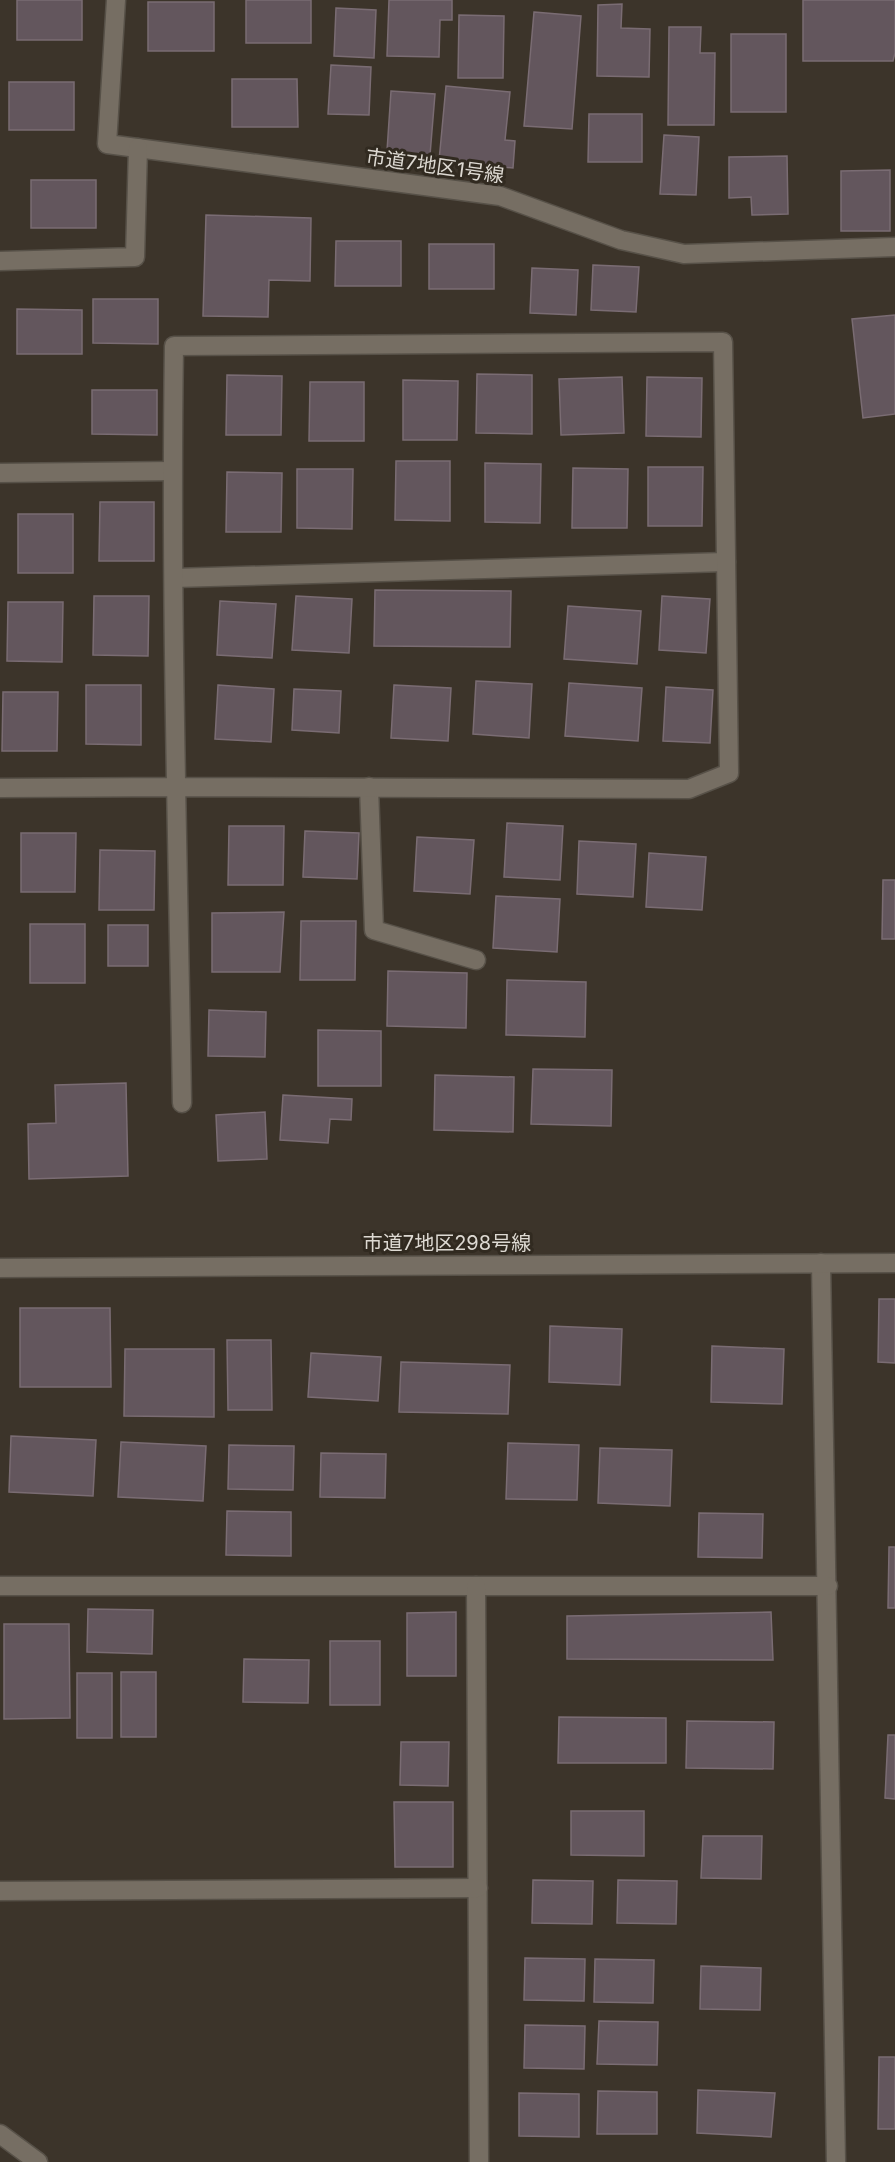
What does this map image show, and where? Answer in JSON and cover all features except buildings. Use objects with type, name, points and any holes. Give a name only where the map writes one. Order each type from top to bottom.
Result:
[{"type":"street","name":"市道7地区1号線","points":[[116,0],[107,144],[500,196],[621,240],[684,254],[895,248]]},
{"type":"street","points":[[0,261],[135,257],[138,148]]},
{"type":"street","points":[[0,788],[177,787],[369,787],[689,789],[729,773],[723,342],[174,346],[172,471],[174,578],[177,787],[182,1102]]},
{"type":"street","points":[[0,472],[172,471]]},
{"type":"street","points":[[174,578],[726,562]]},
{"type":"street","points":[[369,787],[374,930],[476,960]]},
{"type":"street","points":[[821,1263],[836,2162]]},
{"type":"street","name":"市道7地区298号線","points":[[0,1268],[895,1263]]},
{"type":"street","points":[[0,1586],[828,1586]]},
{"type":"street","points":[[476,1586],[479,2162]]},
{"type":"street","points":[[0,1891],[478,1888]]},
{"type":"street","points":[[0,2134],[38,2162]]}]
